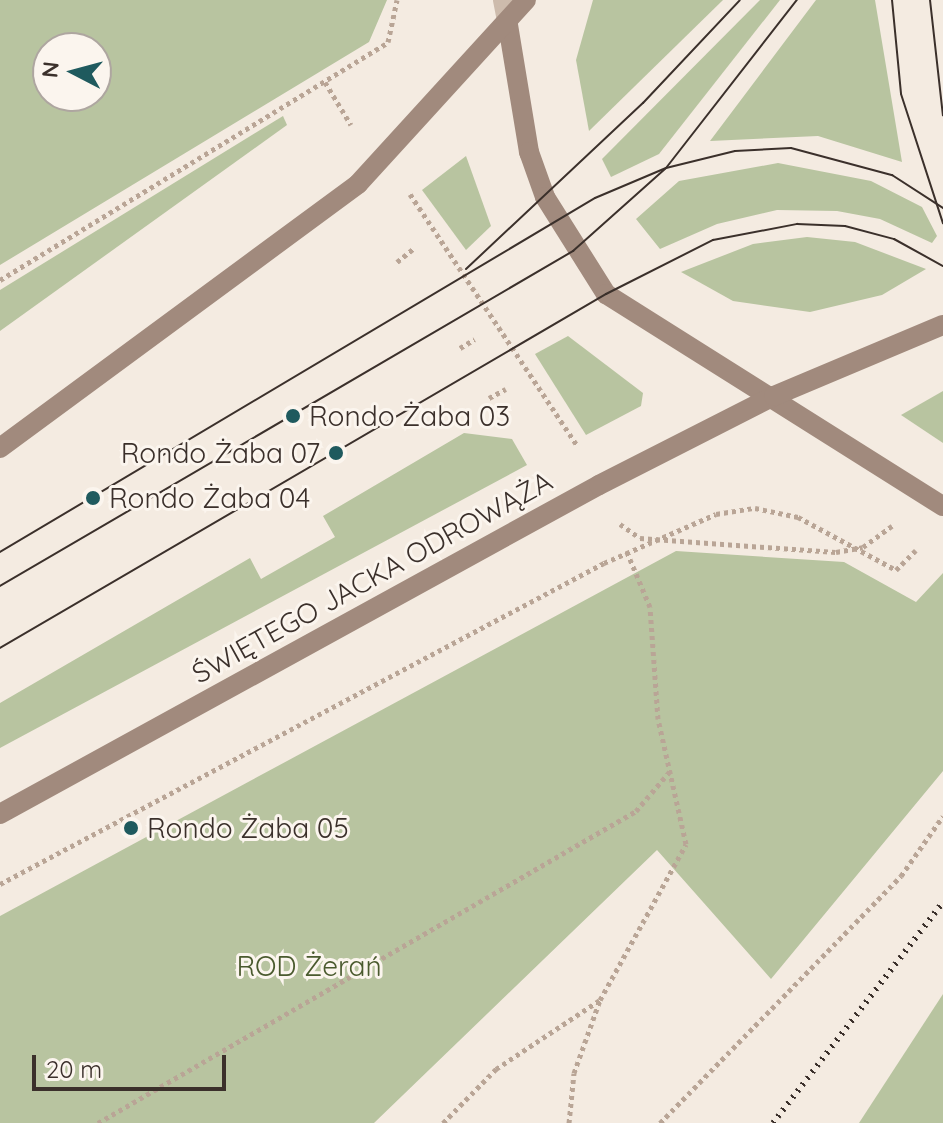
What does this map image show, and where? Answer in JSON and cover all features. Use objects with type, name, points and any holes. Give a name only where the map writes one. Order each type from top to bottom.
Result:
[{"type":"main road","points":[[0,448],[358,184],[508,25],[526,0]]},
{"type":"main road","points":[[508,25],[529,152],[573,251],[606,294],[651,328],[774,396],[943,506]]},
{"type":"main road","name":"ŚWIĘTEGO JACKA ODROWĄŻA","points":[[0,814],[774,396],[943,325]]},
{"type":"street","points":[[503,0],[508,25]]},
{"type":"path","points":[[0,280],[325,82],[394,36],[397,0]]},
{"type":"path","points":[[325,82],[349,122]]},
{"type":"path","points":[[414,198],[574,441]]},
{"type":"path","points":[[397,262],[413,249]]},
{"type":"path","points":[[460,348],[475,339]]},
{"type":"path","points":[[489,398],[506,389]]},
{"type":"path","points":[[0,884],[627,552],[726,511],[755,508],[798,517],[896,570],[916,550]]},
{"type":"path","points":[[623,528],[652,540],[857,548],[887,530]]},
{"type":"path","points":[[569,1123],[574,1073],[600,1000],[686,844],[672,769],[658,719],[650,607],[627,552]]},
{"type":"path","points":[[98,1123],[636,811],[672,769]]},
{"type":"path","points":[[660,1123],[901,876],[943,816]]},
{"type":"path","points":[[443,1123],[496,1069],[600,1000]]},
{"type":"green space","points":[[0,0],[387,0],[369,42],[0,265]]},
{"type":"green space","points":[[593,0],[723,0],[589,131],[576,60]]},
{"type":"green space","points":[[760,0],[780,0],[659,154],[611,177],[602,159]]},
{"type":"green space","points":[[816,0],[875,0],[902,162],[818,136],[710,141]]},
{"type":"green space","points":[[283,116],[287,125],[0,331],[0,290]]},
{"type":"green space","points":[[466,156],[491,226],[466,250],[422,190]]},
{"type":"green space","points":[[778,163],[871,181],[922,207],[937,236],[932,243],[880,219],[837,211],[777,210],[717,224],[660,249],[636,219],[679,181]]},
{"type":"green space","points":[[807,237],[855,242],[926,269],[882,295],[810,312],[733,301],[681,272],[753,244]]},
{"type":"green space","points":[[568,336],[643,393],[641,406],[586,435],[535,354]]},
{"type":"green space","points":[[943,391],[943,443],[901,415]]},
{"type":"green space","points":[[464,433],[512,439],[527,465],[0,748],[0,703],[250,558],[261,579],[335,537],[323,516]]},
{"type":"green space","name":"ROD Żerań","points":[[676,551],[844,562],[916,602],[943,573],[943,771],[771,979],[657,850],[374,1123],[0,1123],[0,916]]},
{"type":"green space","points":[[943,994],[943,1123],[859,1123]]},
{"type":"tram line","points":[[466,269],[643,103],[740,0]]},
{"type":"tram line","points":[[0,586],[573,251],[666,168],[797,0]]},
{"type":"tram line","points":[[892,0],[901,94],[943,223]]},
{"type":"tram line","points":[[930,0],[943,115]]},
{"type":"tram line","points":[[0,552],[595,198],[666,168],[735,151],[791,148],[892,175],[943,208]]},
{"type":"tram line","points":[[0,648],[606,294],[713,240],[797,224],[845,226],[894,239],[943,266]]},
{"type":"railway","points":[[773,1123],[943,902]]},
{"type":"place","name":"Rondo Żaba 03","points":[[293,416]]},
{"type":"place","name":"Rondo Żaba 07","points":[[336,453]]},
{"type":"place","name":"Rondo Żaba 04","points":[[93,498]]},
{"type":"place","name":"Rondo Żaba 05","points":[[131,828]]}]
